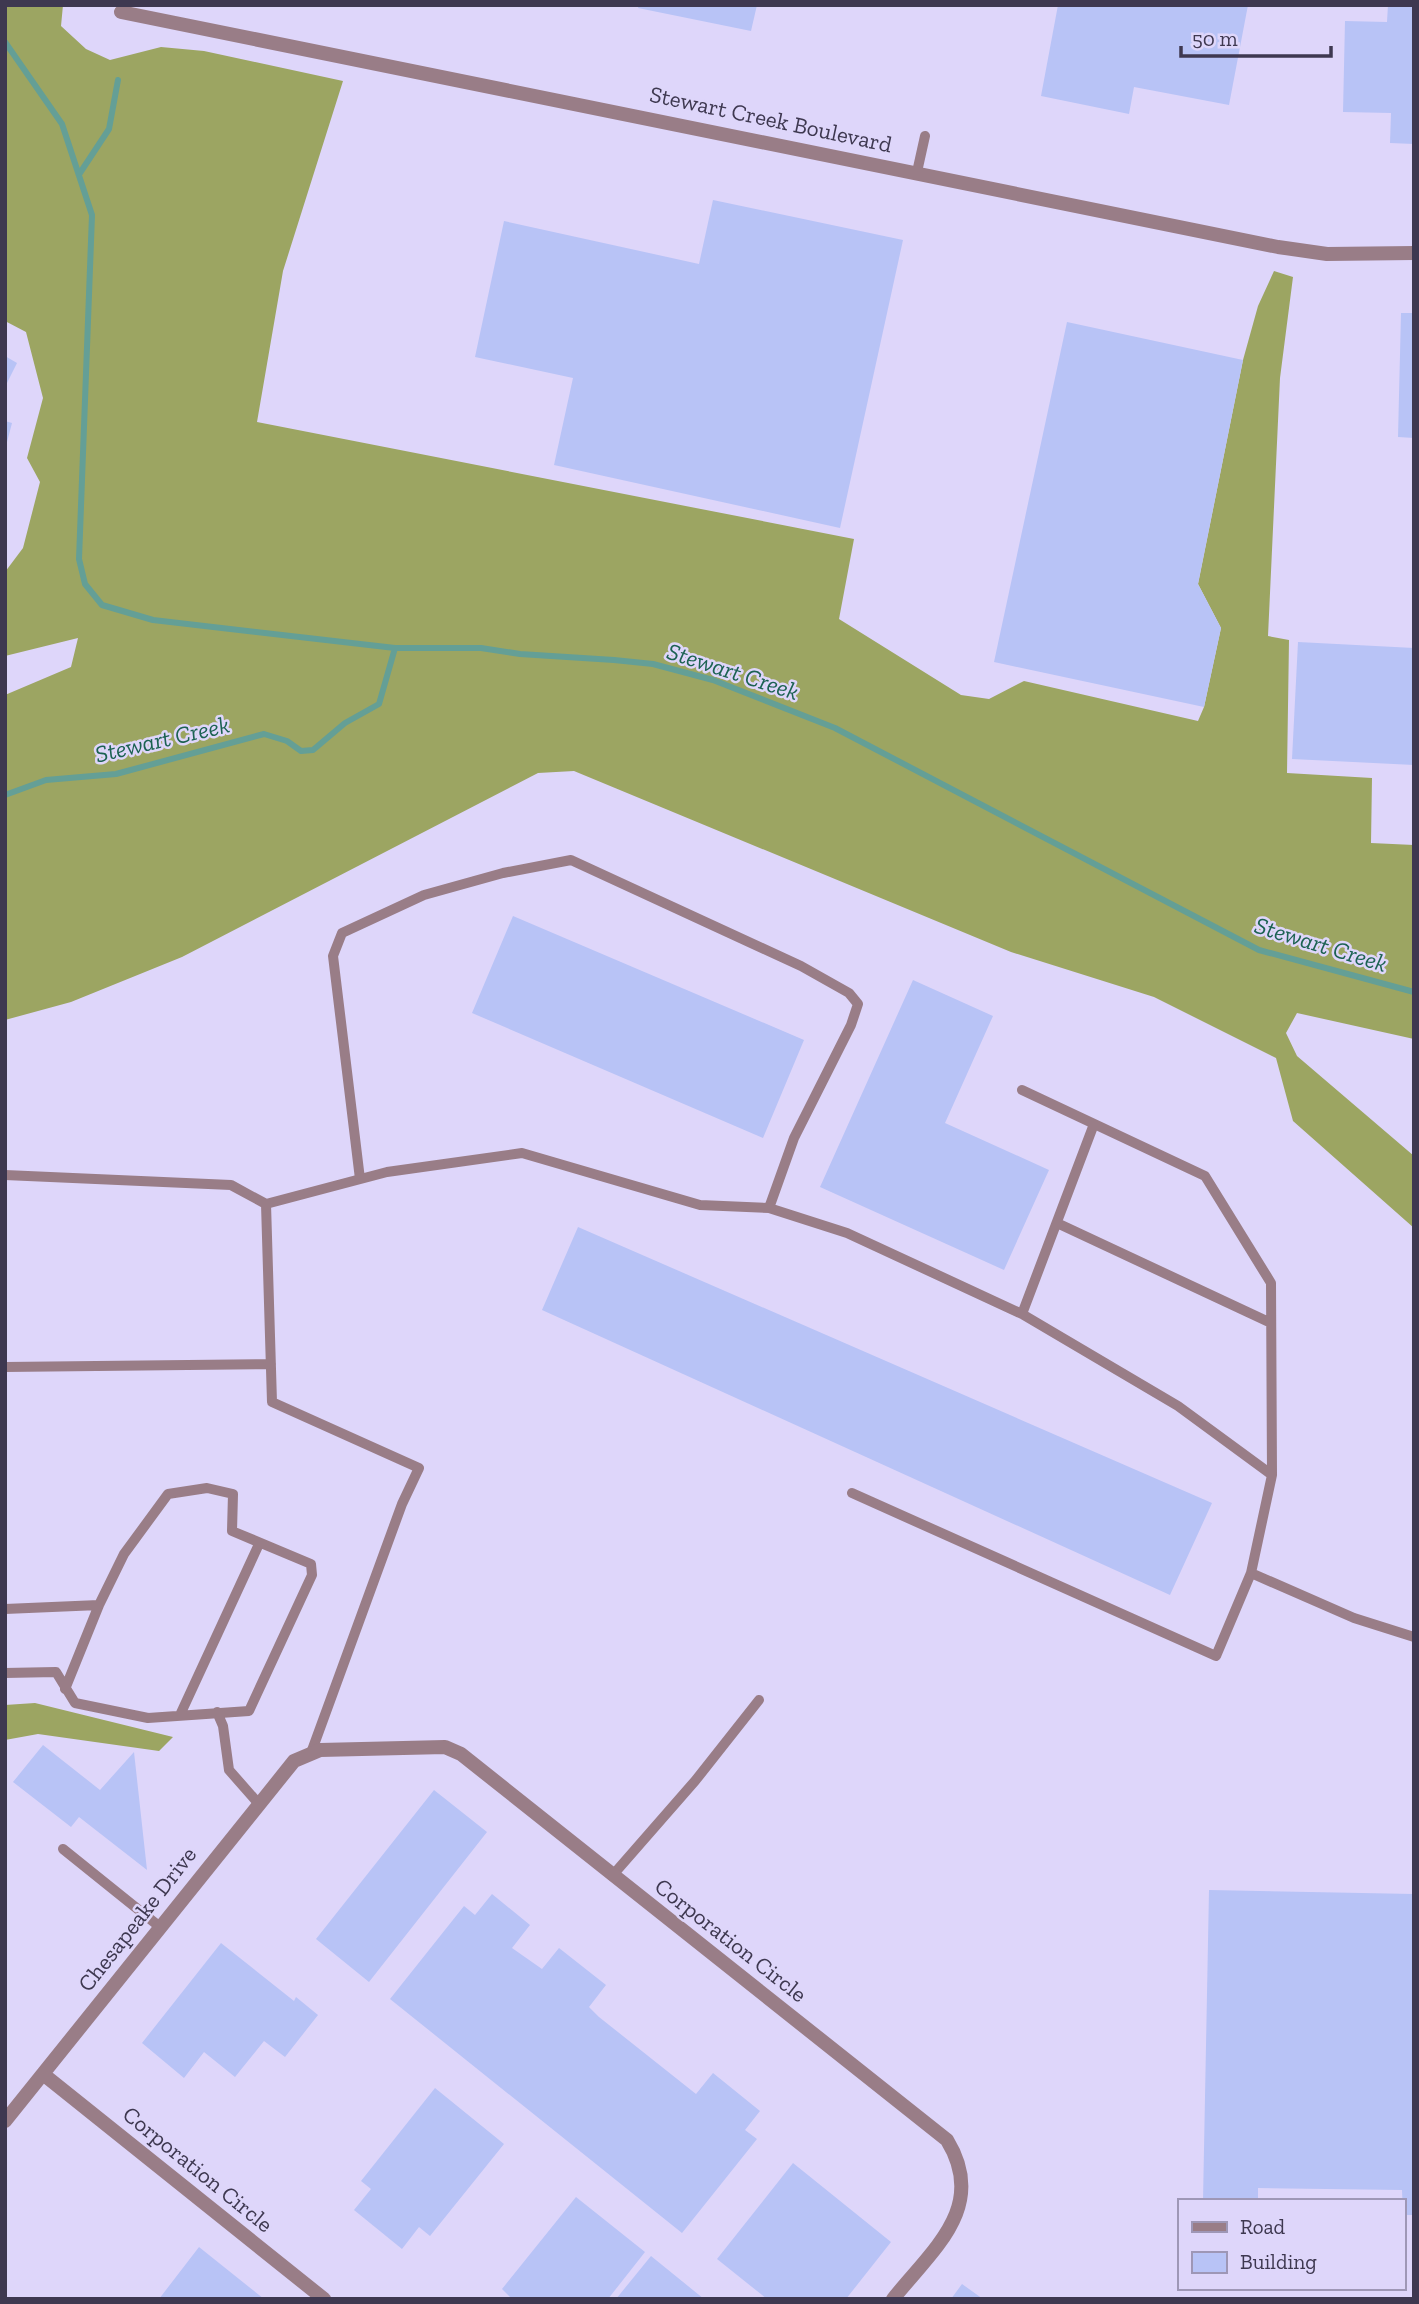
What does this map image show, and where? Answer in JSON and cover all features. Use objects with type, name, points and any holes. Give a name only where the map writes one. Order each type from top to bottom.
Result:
[{"type":"street","name":"Stewart Creek Boulevard","points":[[121,12],[1279,247],[1327,254],[1414,253]]},
{"type":"street","name":"Corporation Circle","points":[[311,1753],[445,1747],[461,1754],[947,2140],[961,2168],[964,2188],[961,2208],[954,2223],[893,2299]]},
{"type":"street","name":"Chesapeake Drive","points":[[5,2121],[258,1803],[294,1761],[311,1753]]},
{"type":"street","name":"Corporation Circle","points":[[43,2074],[324,2299]]},
{"type":"lane","points":[[917,172],[925,136]]},
{"type":"lane","points":[[360,1179],[333,956],[342,933],[425,895],[503,873],[571,860],[801,966],[849,993],[858,1004],[851,1025],[794,1139],[769,1208]]},
{"type":"lane","points":[[852,1493],[1216,1656],[1251,1573],[1272,1475],[1271,1283],[1205,1176],[1022,1090]]},
{"type":"lane","points":[[1022,1314],[1094,1124]]},
{"type":"lane","points":[[5,1175],[231,1185],[266,1204],[387,1172],[522,1153],[700,1205],[769,1208],[847,1233],[1022,1314],[1178,1406],[1272,1475]]},
{"type":"lane","points":[[266,1204],[272,1402],[419,1468],[402,1504],[311,1753]]},
{"type":"lane","points":[[1057,1223],[1271,1323]]},
{"type":"lane","points":[[5,1367],[271,1364]]},
{"type":"lane","points":[[5,1673],[56,1672],[65,1689],[75,1703],[148,1718],[248,1712],[312,1575],[311,1564],[232,1531],[233,1494],[207,1488],[168,1494],[124,1554],[99,1605],[65,1689]]},
{"type":"lane","points":[[180,1715],[259,1544]]},
{"type":"lane","points":[[1251,1573],[1354,1618],[1414,1637]]},
{"type":"lane","points":[[5,1609],[99,1605]]},
{"type":"lane","points":[[612,1876],[695,1781],[759,1700]]},
{"type":"lane","points":[[217,1713],[223,1726],[229,1770],[258,1803]]},
{"type":"lane","points":[[63,1849],[160,1927]]},
{"type":"green space","points":[[5,5],[63,5],[61,26],[86,49],[110,60],[161,47],[204,51],[343,81],[283,271],[257,422],[854,539],[839,619],[961,695],[989,699],[1024,681],[1198,721],[1204,707],[1221,628],[1198,584],[1243,360],[1258,306],[1274,271],[1293,277],[1280,378],[1268,636],[1289,640],[1287,773],[1372,778],[1371,843],[1414,845],[1414,1039],[1297,1013],[1286,1033],[1297,1056],[1414,1156],[1414,1228],[1293,1121],[1276,1058],[1154,997],[1011,952],[574,771],[538,773],[182,957],[71,1002],[5,1020],[5,695],[71,667],[78,638],[5,656],[5,572],[23,548],[40,482],[27,458],[43,398],[26,332],[5,321]]},
{"type":"green space","points":[[35,1703],[173,1737],[159,1751],[38,1734],[5,1740],[5,1705]]},
{"type":"building","points":[[639,5],[757,5],[751,31],[638,8]]},
{"type":"building","points":[[1058,5],[1248,5],[1229,105],[1134,87],[1129,114],[1041,96]]},
{"type":"building","points":[[1388,5],[1414,5],[1414,144],[1390,143],[1391,113],[1343,112],[1345,21],[1387,22]]},
{"type":"building","points":[[713,200],[903,240],[840,528],[554,465],[573,378],[475,357],[504,221],[699,264]]},
{"type":"building","points":[[1401,313],[1414,313],[1414,438],[1398,437]]},
{"type":"building","points":[[1067,322],[1243,360],[1198,584],[1221,628],[1204,707],[994,662]]},
{"type":"building","points":[[5,356],[17,363],[5,387]]},
{"type":"building","points":[[5,421],[12,423],[6,446],[5,446]]},
{"type":"building","points":[[1298,642],[1414,648],[1414,765],[1292,759]]},
{"type":"building","points":[[513,916],[804,1040],[763,1138],[472,1013]]},
{"type":"building","points":[[913,980],[993,1016],[945,1123],[1049,1170],[1004,1270],[820,1187]]},
{"type":"building","points":[[578,1227],[1212,1503],[1170,1595],[542,1310]]},
{"type":"building","points":[[43,1745],[100,1790],[134,1752],[147,1870],[79,1817],[71,1827],[13,1782]]},
{"type":"building","points":[[434,1790],[487,1832],[369,1982],[316,1939]]},
{"type":"building","points":[[1209,1890],[1414,1894],[1414,2215],[1405,2215],[1402,2190],[1258,2188],[1258,2199],[1203,2199]]},
{"type":"building","points":[[492,1894],[530,1925],[512,1948],[542,1969],[559,1948],[606,1985],[589,2007],[599,2017],[696,2094],[713,2073],[760,2111],[745,2130],[757,2139],[682,2233],[390,1999],[464,1906],[475,1915]]},
{"type":"building","points":[[221,1943],[294,2001],[296,1997],[318,2015],[285,2057],[264,2041],[235,2077],[204,2052],[184,2078],[142,2043]]},
{"type":"building","points":[[435,2088],[504,2144],[430,2236],[419,2227],[402,2249],[354,2210],[371,2189],[361,2181]]},
{"type":"building","points":[[793,2163],[891,2242],[846,2299],[767,2299],[717,2259]]},
{"type":"building","points":[[576,2197],[645,2252],[608,2299],[512,2299],[502,2289]]},
{"type":"building","points":[[199,2247],[264,2299],[159,2299]]},
{"type":"building","points":[[651,2256],[704,2299],[616,2299]]},
{"type":"building","points":[[962,2284],[983,2299],[951,2299]]},
{"type":"waterway","name":"Stewart Creek","points":[[5,42],[62,124],[92,215],[79,559],[85,584],[102,605],[153,620],[395,648],[481,648],[520,654],[653,664],[713,680],[835,728],[1259,950],[1414,992]]},
{"type":"waterway","points":[[80,173],[109,129],[118,80]]},
{"type":"waterway","name":"Stewart Creek","points":[[5,795],[46,780],[116,774],[264,734],[287,741],[301,751],[313,750],[345,723],[379,704],[395,648]]}]
